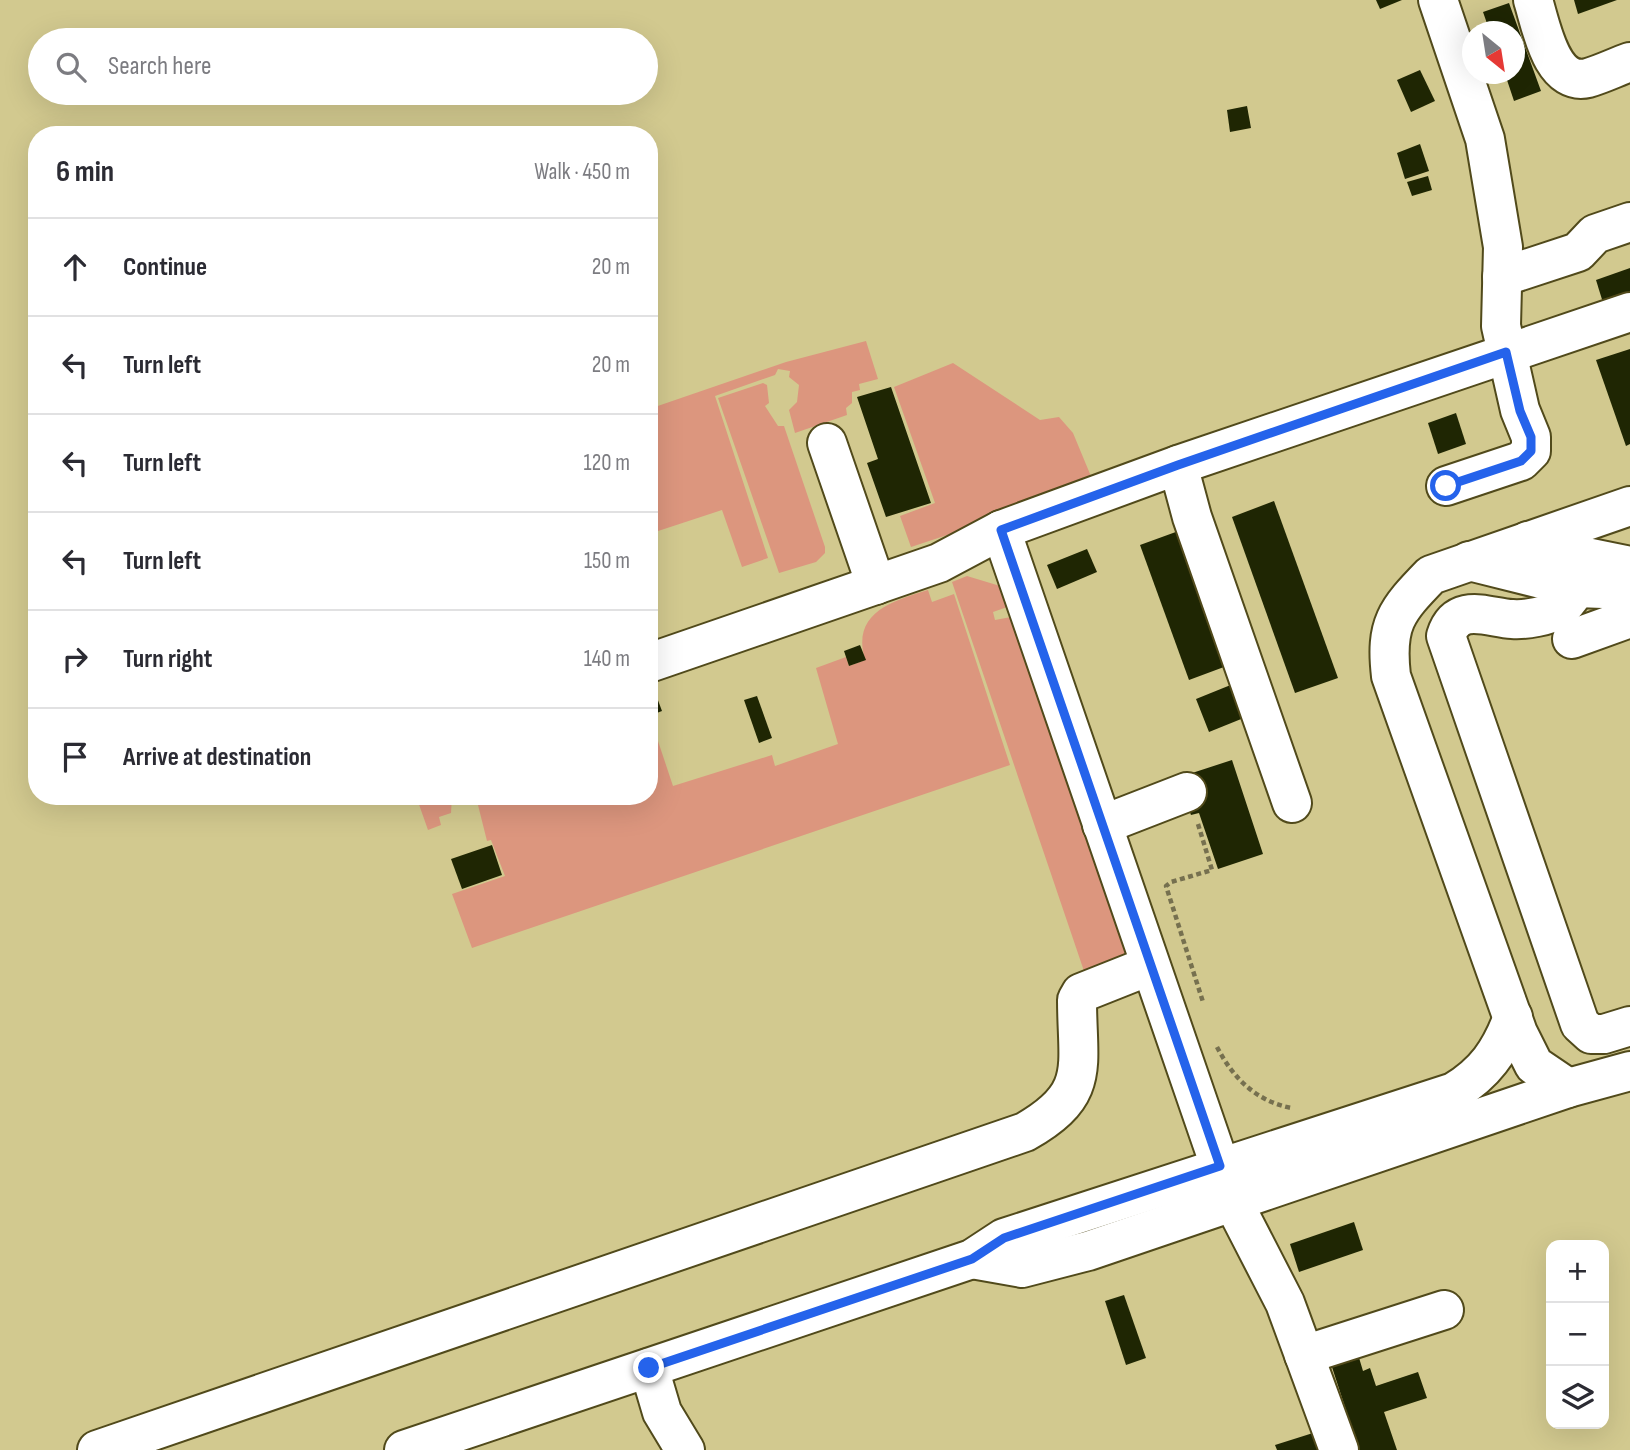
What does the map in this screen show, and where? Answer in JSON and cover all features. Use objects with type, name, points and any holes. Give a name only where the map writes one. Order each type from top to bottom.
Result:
[{"type":"lane","points":[[1438,0],[1485,139],[1503,247],[1501,326],[1520,411],[1531,437],[1531,451],[1521,461],[1446,486]]},
{"type":"lane","points":[[1533,0],[1553,58],[1561,71],[1573,78],[1586,79],[1630,62]]},
{"type":"lane","points":[[1502,277],[1578,252],[1595,234],[1630,222]]},
{"type":"lane","points":[[658,660],[939,563],[1001,530],[1178,465],[1630,312]]},
{"type":"lane","points":[[827,443],[876,585]]},
{"type":"lane","points":[[1178,465],[1192,517],[1293,803]]},
{"type":"lane","points":[[1608,1073],[1534,1065],[1513,1017],[1391,676],[1387,645],[1394,621],[1407,599],[1431,575],[1630,506]]},
{"type":"lane","points":[[1001,530],[1149,966],[1233,1202],[1284,1303],[1339,1450]]},
{"type":"lane","points":[[1528,541],[1562,552],[1630,566]]},
{"type":"lane","points":[[1469,561],[1577,588],[1630,590]]},
{"type":"lane","points":[[1577,588],[1561,608],[1545,615],[1511,620],[1489,613],[1469,614],[1456,621],[1446,636],[1580,1024],[1591,1034],[1605,1034],[1630,1026]]},
{"type":"lane","points":[[1572,639],[1630,618]]},
{"type":"lane","points":[[1102,825],[1191,803]]},
{"type":"lane","points":[[97,1450],[1025,1132],[1065,1104],[1077,1075],[1081,1057],[1077,1000],[1081,993],[1149,966]]},
{"type":"lane","points":[[404,1450],[972,1259],[1004,1238],[1220,1166],[1454,1093],[1488,1067],[1502,1048],[1513,1017]]},
{"type":"lane","points":[[972,1259],[1022,1268],[1088,1251],[1608,1073]]},
{"type":"lane","points":[[1304,1355],[1444,1310]]},
{"type":"lane","points":[[649,1368],[662,1412],[685,1450]]},
{"type":"path","points":[[1191,803],[1212,870],[1171,882],[1167,891],[1205,1009]]},
{"type":"path","points":[[1214,1036],[1223,1057],[1243,1084],[1269,1102],[1299,1110]]},
{"type":"shaded area","points":[[0,0],[1630,0],[1630,1450],[0,1450]]},
{"type":"shaded area","points":[[866,341],[878,379],[859,384],[860,390],[852,392],[852,403],[846,408],[847,415],[795,433],[789,410],[797,402],[799,385],[789,377],[790,371],[778,369],[775,375],[715,396],[768,558],[742,567],[722,510],[658,531],[658,406],[786,362]]},
{"type":"shaded area","points":[[953,363],[1040,420],[1059,417],[1073,433],[1095,486],[911,547],[900,516],[935,503],[894,387]]},
{"type":"shaded area","points":[[763,383],[767,385],[769,403],[765,406],[778,426],[784,426],[825,547],[825,553],[816,562],[779,573],[718,398]]},
{"type":"shaded area","points":[[967,576],[1010,589],[1019,603],[993,612],[995,620],[1011,617],[1127,959],[1085,974],[952,582]]},
{"type":"shaded area","points":[[928,590],[932,602],[954,594],[1010,765],[472,948],[452,894],[505,876],[491,840],[487,841],[478,805],[658,805],[658,741],[673,786],[772,755],[775,766],[838,744],[816,668],[846,657],[849,666],[865,660],[862,644],[864,630],[878,611],[901,599]]},
{"type":"shaded area","points":[[419,805],[451,805],[451,813],[439,817],[441,825],[428,830]]},
{"type":"building","points":[[1376,0],[1402,0],[1380,9]]},
{"type":"building","points":[[1574,0],[1617,0],[1578,14]]},
{"type":"building","points":[[1509,3],[1516,21],[1486,21],[1483,12]]},
{"type":"building","points":[[1525,47],[1541,91],[1514,101],[1508,84],[1525,84]]},
{"type":"building","points":[[1420,70],[1435,101],[1411,112],[1397,80]]},
{"type":"building","points":[[1247,106],[1251,128],[1230,132],[1227,110]]},
{"type":"building","points":[[1420,144],[1429,171],[1405,179],[1397,153]]},
{"type":"building","points":[[1428,176],[1432,190],[1412,196],[1407,182]]},
{"type":"building","points":[[1630,268],[1630,297],[1604,306],[1596,280]]},
{"type":"building","points":[[1630,349],[1630,444],[1626,446],[1596,360]]},
{"type":"building","points":[[891,387],[931,503],[886,517],[867,463],[878,459],[857,397]]},
{"type":"building","points":[[1456,413],[1466,444],[1438,454],[1428,423]]},
{"type":"building","points":[[1274,501],[1338,678],[1295,693],[1232,517]]},
{"type":"building","points":[[1184,529],[1232,664],[1189,680],[1140,545]]},
{"type":"building","points":[[1087,549],[1097,572],[1057,589],[1047,565]]},
{"type":"building","points":[[860,645],[866,660],[849,666],[844,651]]},
{"type":"building","points":[[1243,680],[1256,713],[1209,732],[1196,699]]},
{"type":"building","points":[[757,696],[772,738],[759,743],[744,700]]},
{"type":"building","points":[[1232,760],[1263,854],[1218,869],[1199,813],[1191,815],[1186,802],[1186,775]]},
{"type":"building","points":[[492,845],[502,875],[462,889],[451,859]]},
{"type":"building","points":[[1354,1222],[1363,1250],[1299,1272],[1290,1244]]},
{"type":"building","points":[[1124,1295],[1146,1358],[1126,1365],[1105,1301]]},
{"type":"building","points":[[1357,1351],[1363,1371],[1370,1368],[1376,1386],[1418,1372],[1427,1398],[1384,1412],[1397,1450],[1359,1450],[1330,1361]]},
{"type":"building","points":[[1313,1433],[1319,1450],[1277,1450],[1275,1445]]},
{"type":"route","points":[[649,1368],[972,1259],[1004,1238],[1143,1194],[1220,1166],[1001,530],[1178,465],[1506,352],[1520,411],[1531,437],[1531,451],[1528,457],[1521,461],[1446,486]]}]
